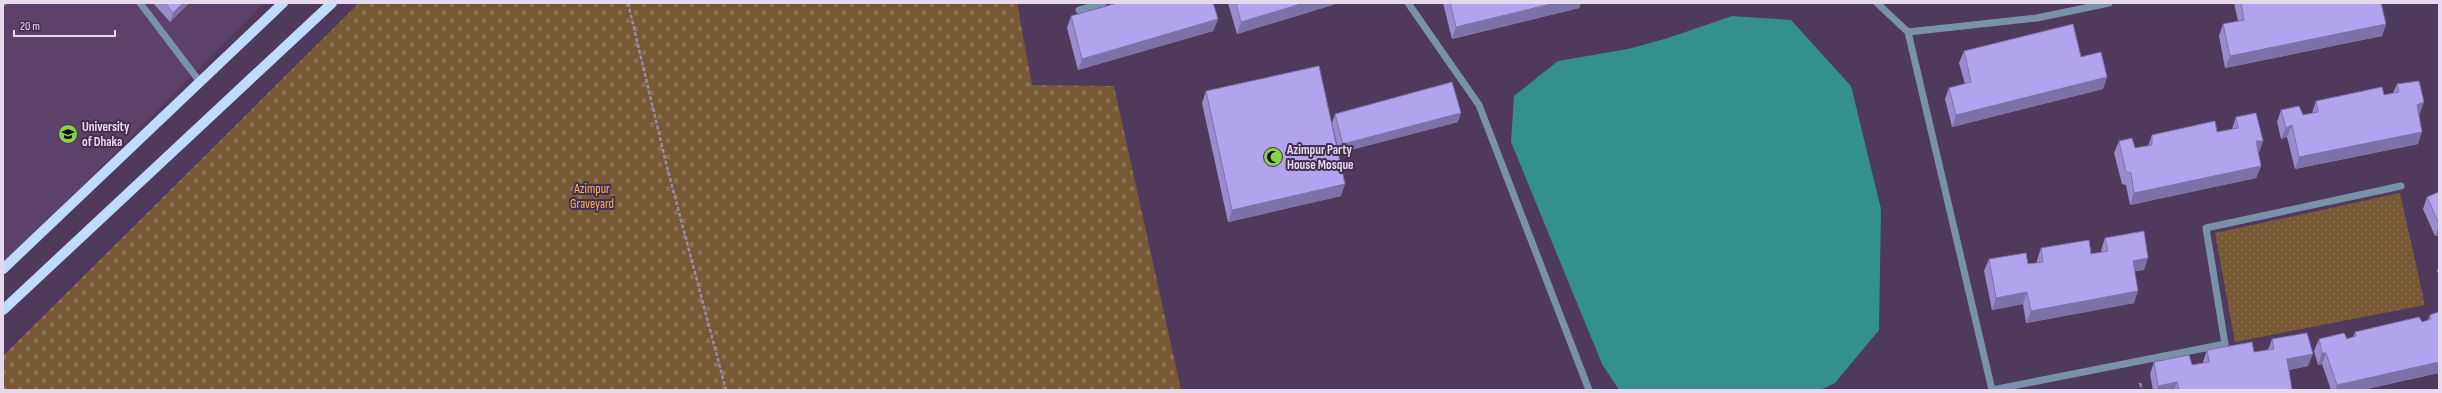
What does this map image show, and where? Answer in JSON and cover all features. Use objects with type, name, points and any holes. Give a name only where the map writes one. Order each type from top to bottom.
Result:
[{"type":"main road","points":[[3,269],[283,3]]},
{"type":"main road","points":[[3,310],[332,3]]},
{"type":"street","points":[[140,3],[200,82]]},
{"type":"street","points":[[1079,10],[1103,3]]},
{"type":"street","points":[[1408,3],[1479,105],[1589,390]]},
{"type":"street","points":[[1877,3],[1908,32],[1992,390],[2225,344],[2206,228],[2402,186]]},
{"type":"street","points":[[1908,32],[2037,18],[2109,3]]},
{"type":"path","points":[[628,3],[667,167],[726,390]]},
{"type":"shaded area","name":"University of Dhaka","points":[[3,3],[264,3],[3,266]]},
{"type":"shaded area","points":[[1732,16],[1791,20],[1851,86],[1881,209],[1879,330],[1835,383],[1820,390],[1619,390],[1602,364],[1511,142],[1514,96],[1558,61],[1628,49],[1668,38]]},
{"type":"green space","name":"Azimpur Graveyard","points":[[359,3],[1017,3],[1032,85],[1114,86],[1181,390],[3,390],[3,356]]},
{"type":"green space","points":[[2400,193],[2425,305],[2235,342],[2215,233]]},
{"type":"building","points":[[165,3],[183,3],[173,13]]},
{"type":"building","points":[[1117,3],[1213,3],[1218,19],[1082,59],[1071,16]]},
{"type":"building","points":[[1236,3],[1304,3],[1241,22]]},
{"type":"building","points":[[1450,3],[1555,3],[1456,27]]},
{"type":"building","points":[[2241,3],[2381,3],[2386,24],[2230,56],[2223,24],[2244,20]]},
{"type":"building","points":[[2073,24],[2081,57],[2101,52],[2107,77],[1956,115],[1949,88],[1971,82],[1964,51]]},
{"type":"building","name":"Azimpur Party House Mosque","points":[[1319,66],[1345,184],[1232,210],[1206,91]]},
{"type":"building","points":[[2419,81],[2424,102],[2417,105],[2422,132],[2299,157],[2292,125],[2286,128],[2281,110],[2299,106],[2303,115],[2318,112],[2316,101],[2382,87],[2384,95],[2399,92],[2397,84]]},
{"type":"building","points":[[1452,82],[1461,113],[1343,144],[1335,114]]},
{"type":"building","points":[[2256,113],[2263,141],[2256,141],[2261,166],[2134,193],[2131,173],[2126,172],[2119,141],[2132,138],[2135,148],[2152,145],[2152,135],[2215,121],[2217,132],[2238,128],[2236,117]]},
{"type":"building","points":[[2439,192],[2439,224],[2427,197]]},
{"type":"building","points":[[2144,231],[2148,258],[2133,261],[2138,291],[2031,311],[2027,292],[1996,298],[1989,259],[2026,253],[2028,264],[2043,262],[2041,248],[2089,240],[2091,254],[2108,251],[2105,238]]},
{"type":"building","points":[[2439,312],[2439,362],[2337,385],[2326,353],[2322,353],[2319,339],[2344,333],[2347,339],[2356,336],[2355,332],[2419,317],[2422,322],[2431,319],[2430,315]]},
{"type":"building","points":[[2307,333],[2313,354],[2287,359],[2292,390],[2179,390],[2177,382],[2158,386],[2154,362],[2189,355],[2192,365],[2209,362],[2207,350],[2252,342],[2254,352],[2274,349],[2272,339]]},
{"type":"place","name":"University of Dhaka","points":[[68,134]]},
{"type":"place","name":"Azimpur Party House Mosque","points":[[1273,157]]}]
